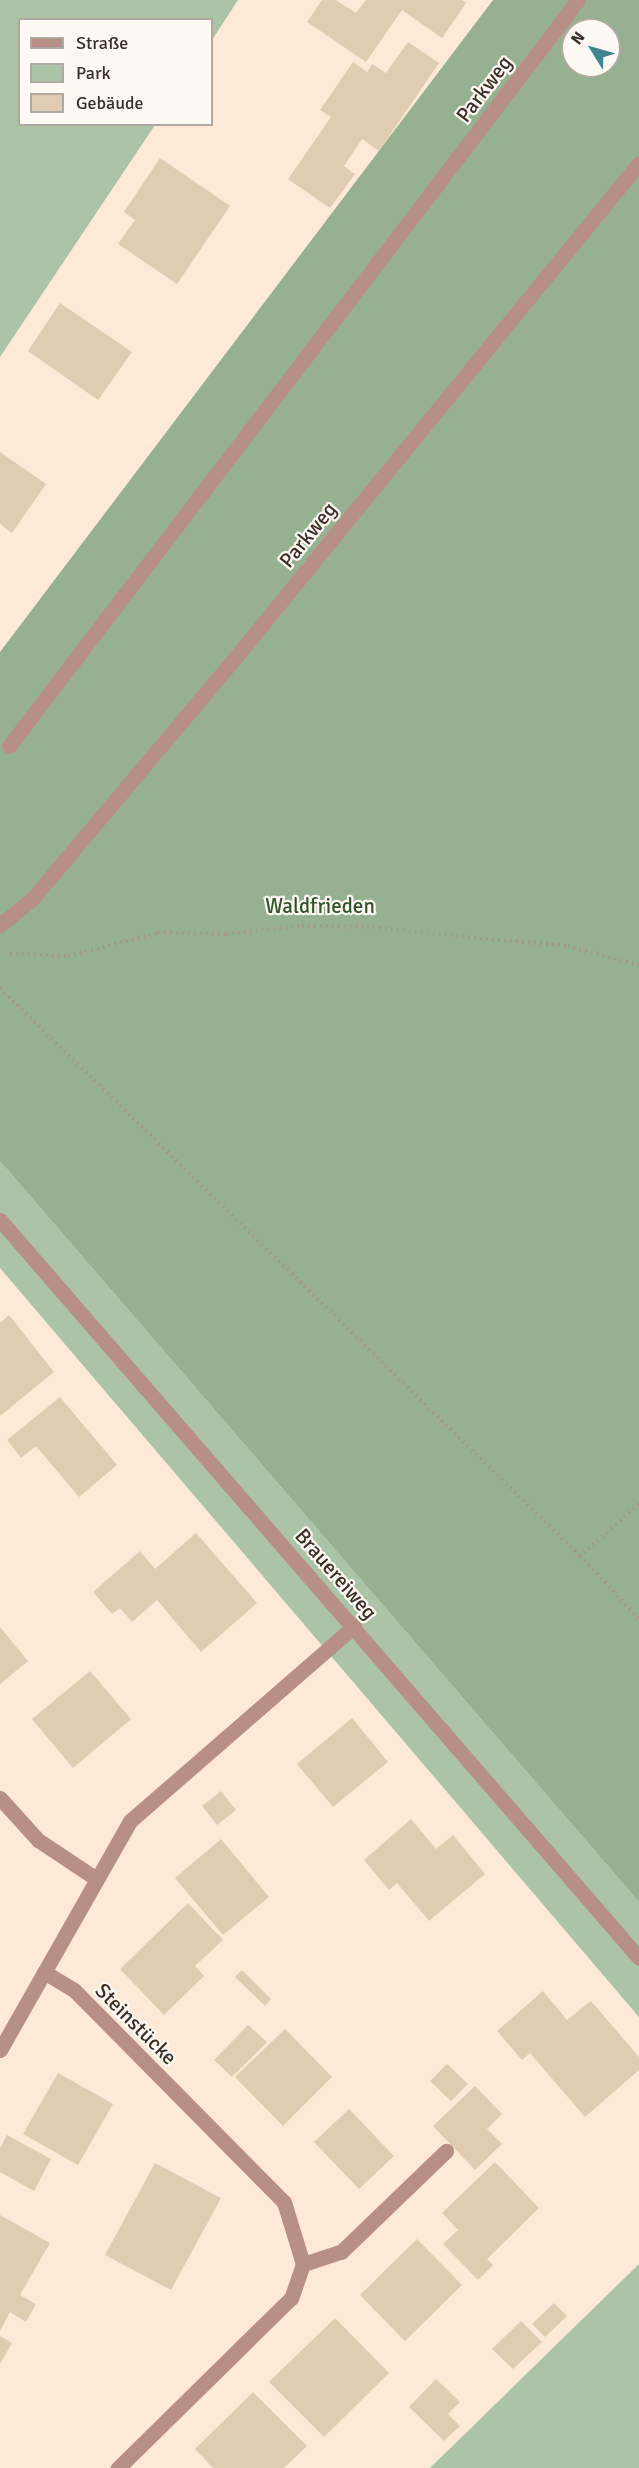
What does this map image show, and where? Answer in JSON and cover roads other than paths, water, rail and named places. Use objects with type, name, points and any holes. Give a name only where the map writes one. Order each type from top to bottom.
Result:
[{"type":"street","name":"Parkweg","points":[[9,746],[578,0]]},
{"type":"street","name":"Parkweg","points":[[0,925],[32,899],[234,659],[639,164]]},
{"type":"street","name":"Brauereiweg","points":[[0,1220],[354,1626],[639,1958]]},
{"type":"street","points":[[0,2050],[95,1878],[130,1821],[354,1626]]},
{"type":"street","points":[[0,1798],[38,1840],[95,1878]]},
{"type":"street","name":"Steinstücke","points":[[44,1972],[74,1990],[284,2202],[303,2264]]},
{"type":"street","points":[[118,2468],[291,2298],[303,2264],[340,2252],[446,2151]]},
{"type":"park label","name":"Waldfrieden","points":[[320,906]]}]
